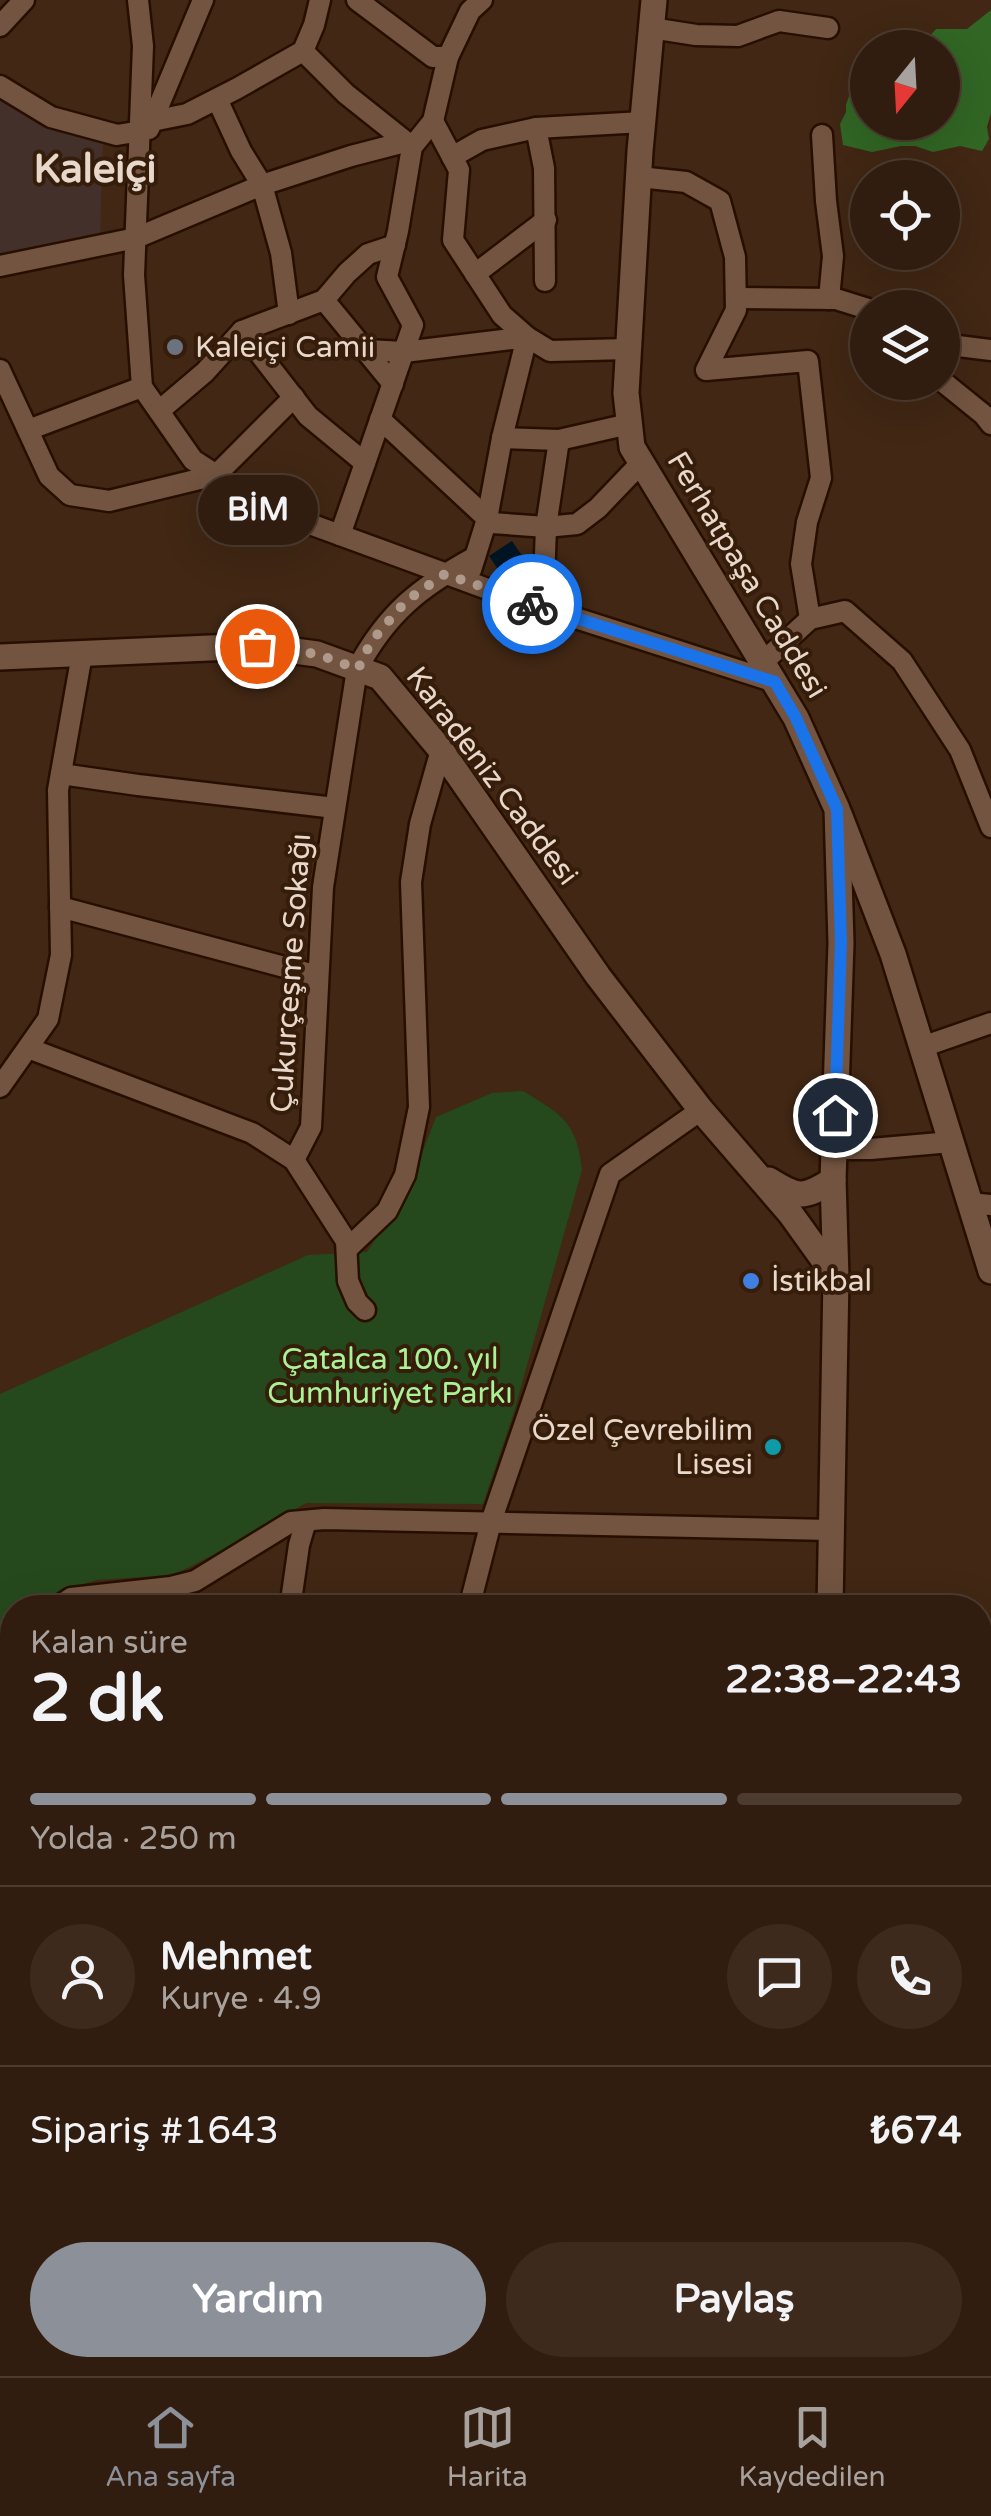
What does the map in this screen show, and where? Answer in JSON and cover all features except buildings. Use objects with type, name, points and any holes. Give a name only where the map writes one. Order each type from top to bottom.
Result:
[{"type":"street","points":[[0,26],[24,0]]},
{"type":"street","points":[[138,0],[144,134],[134,275],[142,387],[193,460],[270,509],[445,574],[543,608],[769,672],[810,619],[845,611],[902,662],[960,750],[991,827]]},
{"type":"street","points":[[144,134],[204,0]]},
{"type":"street","points":[[0,86],[51,117],[117,135],[144,134],[303,51],[320,0]]},
{"type":"street","points":[[357,0],[433,57],[448,58]]},
{"type":"street","points":[[0,266],[136,238],[262,185],[351,156],[409,144],[432,121],[448,58],[470,11],[482,0]]},
{"type":"street","name":"Ferhatpaşa Caddesi","points":[[654,0],[628,349],[626,394],[632,447],[796,718],[837,809],[841,943],[833,1180],[836,1277],[830,1595]]},
{"type":"street","points":[[651,28],[738,36],[779,22],[828,28]]},
{"type":"street","points":[[303,51],[346,94],[409,144]]},
{"type":"street","points":[[217,99],[262,185],[281,253],[289,314]]},
{"type":"street","points":[[432,121],[459,170],[453,240],[502,315],[550,351],[628,349]]},
{"type":"street","points":[[452,157],[482,140],[536,128],[643,122]]},
{"type":"street","points":[[536,128],[544,168],[545,281]]},
{"type":"street","points":[[822,135],[833,256],[829,298]]},
{"type":"street","points":[[340,535],[413,326],[388,277],[409,144]]},
{"type":"street","points":[[638,177],[686,182],[720,201],[735,257],[736,310],[706,370],[808,361],[821,478],[806,522],[801,564],[810,619]]},
{"type":"street","points":[[474,274],[546,220]]},
{"type":"street","points":[[159,411],[206,372],[242,332],[324,300],[368,254],[395,245]]},
{"type":"street","points":[[736,298],[829,298],[850,304]]},
{"type":"street","points":[[324,300],[392,384]]},
{"type":"street","points":[[242,332],[308,416],[365,463]]},
{"type":"street","points":[[366,350],[404,352],[527,337]]},
{"type":"street","points":[[467,582],[488,519],[502,438],[527,337]]},
{"type":"street","points":[[960,346],[991,350]]},
{"type":"street","points":[[0,370],[49,476],[70,495],[109,501],[216,475],[294,397]]},
{"type":"street","points":[[28,430],[142,387]]},
{"type":"street","points":[[960,396],[991,424]]},
{"type":"street","points":[[380,419],[492,523],[546,527],[577,524],[598,508],[641,462]]},
{"type":"street","points":[[502,438],[559,440],[629,424]]},
{"type":"street","points":[[543,608],[546,527],[559,440]]},
{"type":"street","points":[[358,669],[371,642],[406,601],[475,558]]},
{"type":"street","name":"Karadeniz Caddesi","points":[[0,657],[257,646],[317,654],[380,678],[441,750],[598,976],[701,1110],[790,1213],[836,1277]]},
{"type":"street","points":[[0,1087],[48,1019],[61,955],[58,790],[82,654]]},
{"type":"street","name":"Çukurçeşme Sokağı","points":[[294,1160],[311,1126],[323,887],[358,669]]},
{"type":"street","points":[[348,1249],[387,1211],[405,1175],[419,1107],[410,882],[420,824],[441,750]]},
{"type":"street","points":[[61,774],[336,808]]},
{"type":"street","points":[[837,809],[894,954],[951,1142],[980,1204],[991,1271]]},
{"type":"street","points":[[60,907],[318,976]]},
{"type":"street","points":[[922,1047],[991,1023]]},
{"type":"street","points":[[28,1048],[252,1132],[294,1160],[341,1232],[348,1249],[348,1282],[364,1310]]},
{"type":"street","points":[[473,1595],[491,1522],[610,1174],[701,1110]]},
{"type":"street","points":[[834,1149],[951,1142]]},
{"type":"street","name":"Karadeniz Caddesi","points":[[752,1169],[791,1193],[812,1193],[833,1180]]},
{"type":"street","points":[[292,1595],[306,1521]]},
{"type":"street","points":[[171,1595],[291,1522],[830,1530]]},
{"type":"shaded area","points":[[0,93],[103,137],[100,238],[0,255]]},
{"type":"green space","points":[[991,10],[991,113],[989,139],[982,151],[960,146],[933,152],[901,146],[872,152],[843,145],[840,124],[850,93],[850,140],[960,140],[960,30],[935,30],[967,29]]},
{"type":"green space","name":"Çatalca 100. yıl Cumhuriyet Parkı","points":[[523,1091],[548,1107],[571,1130],[582,1170],[513,1415],[483,1504],[306,1503],[173,1575],[97,1580],[58,1595],[0,1595],[0,1394],[308,1255],[367,1252],[409,1187],[436,1117],[492,1093]]},
{"type":"water","points":[[512,541],[539,581],[516,596],[489,556]]},
{"type":"way so far","points":[[257,646],[317,654],[358,669],[371,642],[406,601],[445,574],[532,604]]},
{"type":"place","name":"Kaleiçi Camii","points":[[175,347]]},
{"type":"place","name":"BİM","points":[[257,646]]},
{"type":"place","name":"İstikbal","points":[[751,1281]]},
{"type":"place","name":"Özel Çevrebilim Lisesi","points":[[773,1447]]},
{"type":"district","name":"Kaleiçi","points":[[95,169]]},
{"type":"route","points":[[532,604],[775,682],[796,718],[837,809],[841,943],[835,1115]]}]
